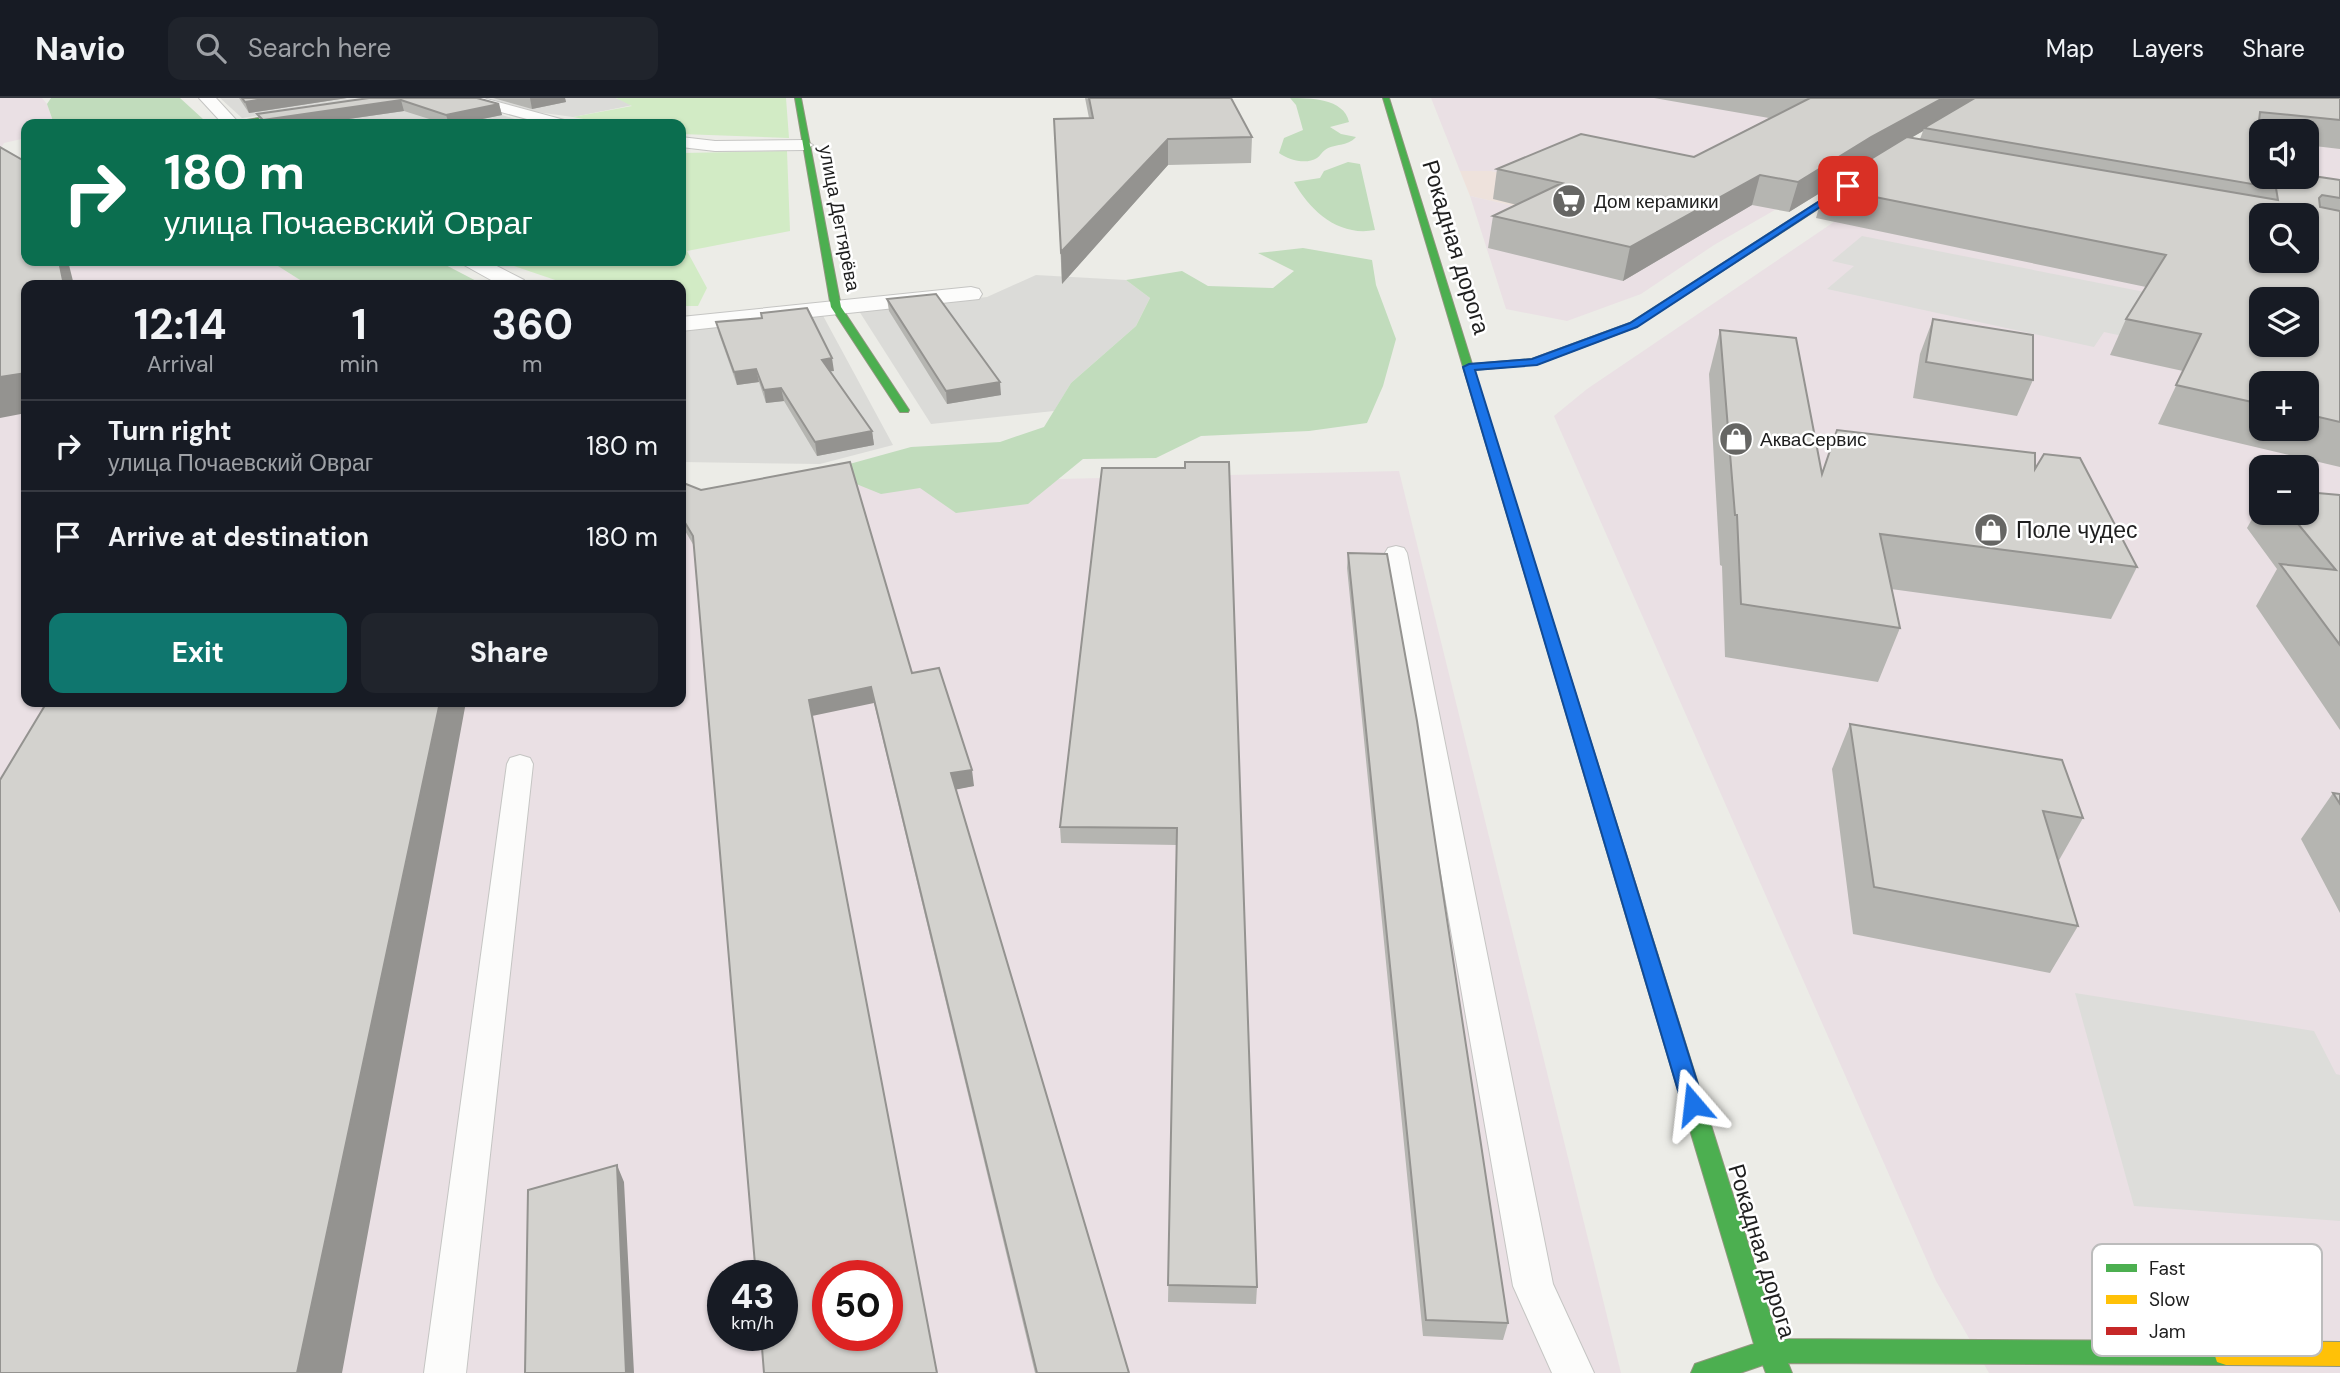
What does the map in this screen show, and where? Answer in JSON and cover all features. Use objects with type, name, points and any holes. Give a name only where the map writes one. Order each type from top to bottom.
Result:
[{"type":"street","points":[[207,98],[228,119]]},
{"type":"street","points":[[258,119],[395,98]]},
{"type":"street","points":[[466,98],[544,119]]},
{"type":"street","name":"улица Дегтярёва","points":[[798,98],[836,307],[904,410]]},
{"type":"street","name":"Рокадная дорога","points":[[1386,98],[1769,1351],[1779,1373]]},
{"type":"street","points":[[686,143],[715,146],[805,145]]},
{"type":"street","points":[[1469,367],[1534,362],[1633,325],[1881,167]]},
{"type":"street","points":[[480,266],[507,280]]},
{"type":"street","points":[[686,323],[971,293]]},
{"type":"street","points":[[1704,1373],[1769,1351],[2092,1353]]},
{"type":"street","points":[[2322,1354],[2340,1354]]},
{"type":"lane","points":[[1396,553],[1533,1286],[1573,1373]]},
{"type":"lane","points":[[445,1373],[520,764]]},
{"type":"shaded area","points":[[0,98],[42,98],[52,119],[21,119],[21,139],[4,143],[0,150]]},
{"type":"shaded area","points":[[220,98],[382,98],[242,118]]},
{"type":"shaded area","points":[[410,98],[449,98],[515,119],[270,119]]},
{"type":"shaded area","points":[[483,98],[616,98],[633,105],[573,117],[529,111]]},
{"type":"shaded area","points":[[1431,98],[1969,98],[1714,245],[1641,294],[1567,321],[1506,309],[1470,196],[1527,209],[1538,179],[1491,171],[1460,171]]},
{"type":"shaded area","points":[[2340,98],[2340,1373],[1989,1373],[1936,1281],[1554,416],[1587,389],[1896,180]]},
{"type":"shaded area","points":[[0,155],[21,158],[21,266],[278,266],[300,280],[21,280],[21,707],[686,707],[686,485],[696,491],[848,484],[1399,471],[1621,1373],[0,1373]]},
{"type":"shaded area","points":[[1460,171],[1491,171],[1538,179],[1527,209],[1470,196]]},
{"type":"shaded area","points":[[1862,236],[2249,313],[2249,320],[2183,349],[2104,332],[2094,347],[1827,289],[1854,266],[1832,261]]},
{"type":"shaded area","points":[[1036,275],[1126,280],[1150,298],[1136,326],[1071,383],[1054,411],[931,424],[859,311],[987,297]]},
{"type":"shaded area","points":[[821,312],[893,445],[820,464],[686,462],[686,329]]},
{"type":"shaded area","points":[[2075,993],[2314,1031],[2336,1074],[2340,1075],[2340,1221],[2134,1206]]},
{"type":"green space","points":[[51,98],[180,98],[203,119],[52,119],[47,104]]},
{"type":"green space","points":[[616,98],[786,98],[789,138],[686,134],[686,119],[573,117],[632,106]]},
{"type":"green space","points":[[1290,98],[1316,99],[1340,108],[1349,122],[1330,127],[1341,134],[1356,137],[1329,148],[1313,160],[1298,161],[1283,156],[1279,153],[1284,138],[1303,130],[1296,105]]},
{"type":"green space","points":[[787,151],[790,231],[687,251],[707,288],[698,306],[686,306],[686,280],[555,280],[514,266],[686,266],[686,153]]},
{"type":"green space","points":[[1348,162],[1360,164],[1375,230],[1349,230],[1327,220],[1308,203],[1294,182],[1320,178],[1324,171]]},
{"type":"green space","points":[[1303,248],[1372,260],[1376,285],[1396,339],[1383,386],[1367,423],[1309,431],[1201,436],[1156,458],[1083,459],[1028,504],[956,513],[920,488],[881,494],[824,471],[911,447],[1000,442],[1044,427],[1071,383],[1136,326],[1150,298],[1126,280],[1182,271],[1208,286],[1273,288],[1294,271],[1258,253]]},
{"type":"green space","points":[[278,266],[448,266],[474,280],[300,280]]},
{"type":"building","points":[[242,98],[270,98],[245,102]]},
{"type":"building","points":[[369,98],[477,98],[499,104],[446,115],[401,100],[270,119],[262,119],[257,114]]},
{"type":"building","points":[[1089,98],[1231,98],[1252,137],[1168,139],[1061,252],[1054,119],[1093,118]]},
{"type":"building","points":[[1810,98],[1943,98],[1871,137],[1798,182],[1760,175],[1630,247],[1493,216],[1562,183],[1497,169],[1581,134],[1694,157]]},
{"type":"building","points":[[1975,98],[2340,98],[2340,120],[2260,112],[2259,119],[2249,119],[2249,183],[1924,128]]},
{"type":"building","points":[[1907,137],[2278,200],[2276,189],[2319,189],[2319,177],[2340,180],[2340,198],[2322,195],[2319,198],[2320,207],[2340,211],[2340,422],[2319,417],[2319,371],[2249,371],[2249,401],[2176,385],[2201,334],[2126,319],[2166,255],[1825,187]]},
{"type":"building","points":[[0,147],[21,159],[21,266],[60,266],[63,280],[21,280],[21,374],[0,377]]},
{"type":"building","points":[[936,294],[1000,382],[946,391],[887,299]]},
{"type":"building","points":[[807,308],[832,358],[822,360],[872,431],[815,442],[781,388],[764,390],[756,369],[734,372],[716,322],[762,318],[761,313]]},
{"type":"building","points":[[1933,319],[2033,335],[2033,380],[1926,362]]},
{"type":"building","points":[[1720,330],[1796,338],[1822,474],[1837,430],[2035,453],[2035,469],[2044,454],[2080,458],[2137,567],[1880,534],[1900,628],[1741,604],[1737,515]]},
{"type":"building","points":[[850,462],[912,673],[939,668],[972,770],[951,773],[1129,1373],[1037,1373],[871,687],[809,700],[937,1373],[764,1373],[762,1351],[798,1351],[798,1260],[755,1260],[693,536],[686,524],[686,484],[701,490]]},
{"type":"building","points":[[1185,462],[1229,462],[1257,1287],[1168,1285],[1177,828],[1060,827],[1102,468],[1185,468]]},
{"type":"building","points":[[2319,493],[2340,495],[2340,645],[2280,564],[2336,570],[2299,525],[2319,525]]},
{"type":"building","points":[[1348,553],[1387,554],[1417,721],[1508,1323],[1426,1320]]},
{"type":"building","points":[[44,707],[439,707],[297,1373],[0,1373],[0,780]]},
{"type":"building","points":[[1850,724],[2062,760],[2083,818],[2043,811],[2078,926],[1874,887]]},
{"type":"building","points":[[2333,793],[2340,794],[2340,804]]},
{"type":"building","points":[[617,1165],[626,1373],[525,1373],[528,1190]]},
{"type":"traffic: fast","points":[[257,119],[395,98]]},
{"type":"traffic: fast","points":[[798,98],[836,307],[904,410]]},
{"type":"traffic: fast","points":[[1386,98],[1547,625]]},
{"type":"traffic: fast","points":[[1469,367],[1534,362],[1633,325],[1866,175]]},
{"type":"traffic: fast","points":[[1648,956],[1769,1351],[1779,1373]]},
{"type":"traffic: fast","points":[[1704,1373],[1769,1351],[2092,1352]]},
{"type":"traffic: slow","points":[[2322,1354],[2340,1354]]},
{"type":"traffic: jam","points":[[1547,625],[1648,956]]},
{"type":"place","name":"Дом керамики","points":[[1569,201]]},
{"type":"place","name":"АкваСервис","points":[[1736,439]]},
{"type":"place","name":"Поле чудес","points":[[1991,530]]},
{"type":"route","points":[[1693,1104],[1469,367],[1534,362],[1633,325],[1848,186]]}]
